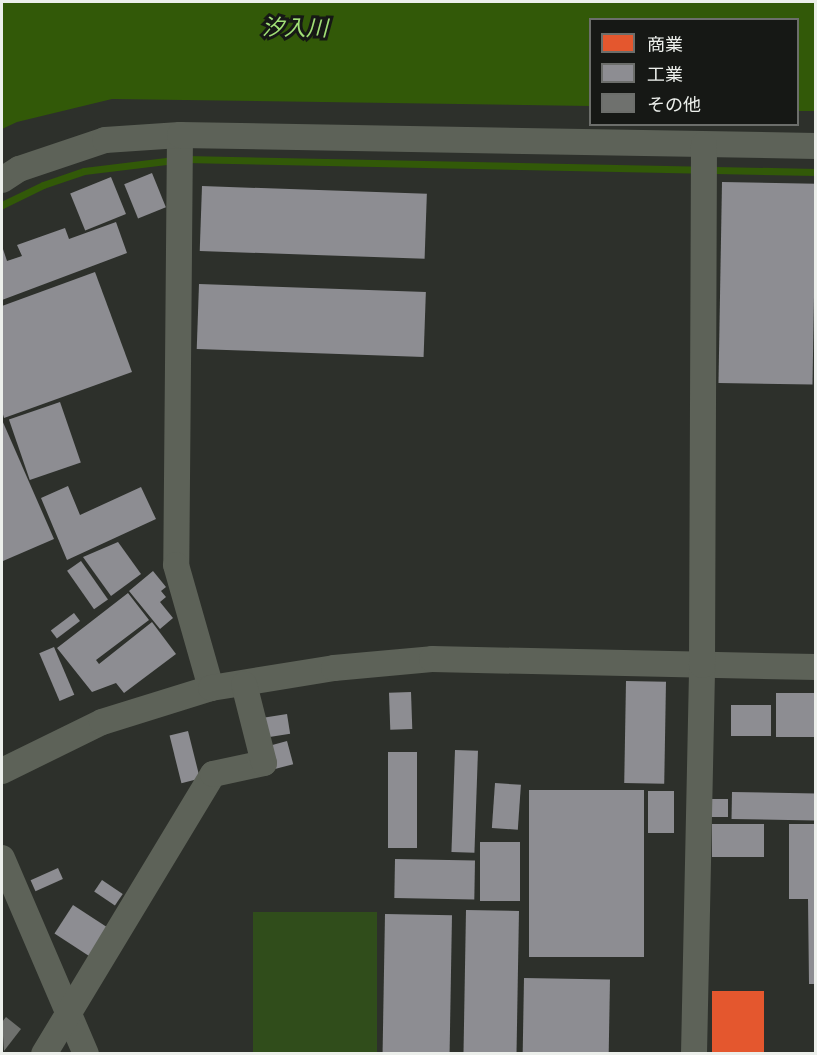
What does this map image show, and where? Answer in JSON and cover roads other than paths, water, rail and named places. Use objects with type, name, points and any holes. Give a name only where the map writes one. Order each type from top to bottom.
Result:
[{"type":"street","points":[[180,135],[176,565],[211,688]]},
{"type":"street","points":[[2,180],[19,169],[105,140],[180,135],[353,136],[816,146]]},
{"type":"street","points":[[694,1053],[702,665],[704,145]]},
{"type":"street","points":[[2,771],[102,722],[211,688],[334,668],[432,659],[816,667]]},
{"type":"street","points":[[44,1053],[213,774],[264,763],[244,684]]},
{"type":"street","points":[[2,858],[86,1053]]},
{"type":"water","name":"汐入川","points":[[2,2],[815,2],[815,111],[799,111],[799,18],[589,18],[589,106],[112,99],[17,122],[2,129]]},
{"type":"waterway","points":[[185,159],[816,172]]},
{"type":"waterway","points":[[2,205],[43,185],[84,171],[174,160]]}]
